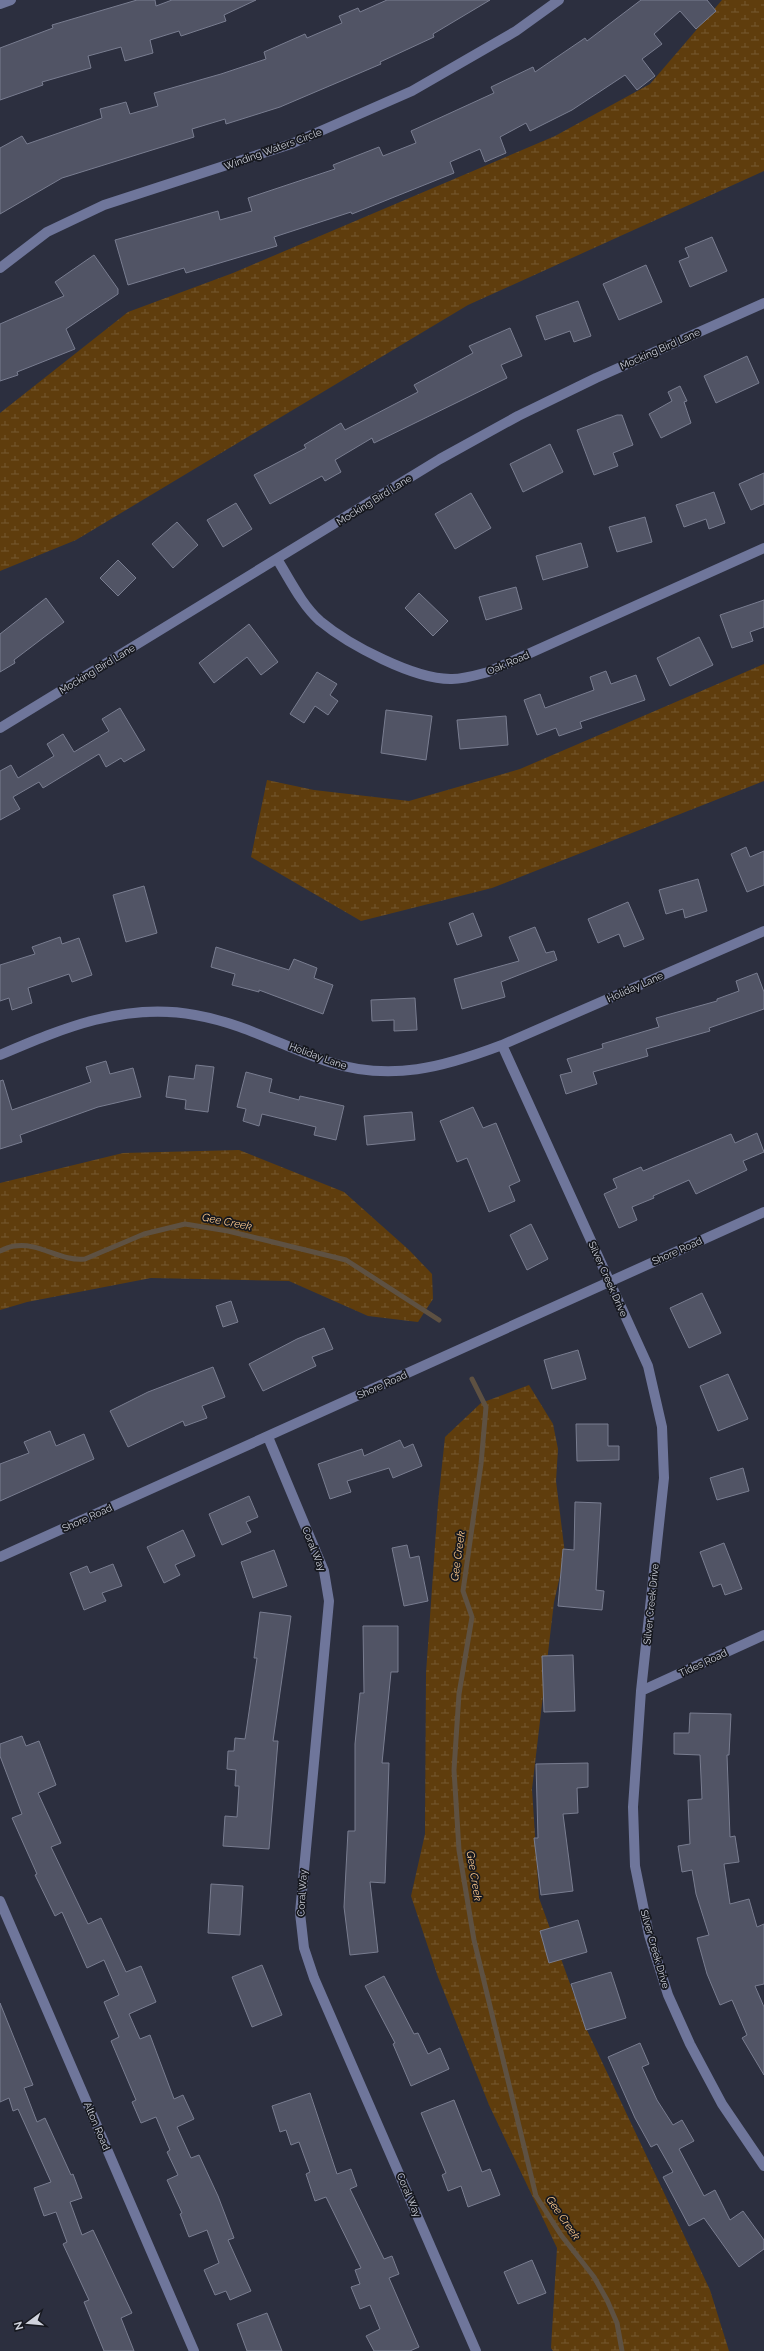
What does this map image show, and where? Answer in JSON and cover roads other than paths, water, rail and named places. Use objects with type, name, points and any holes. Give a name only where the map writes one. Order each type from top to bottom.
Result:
[{"type":"street","points":[[0,4],[11,0]]},
{"type":"street","name":"Winding Waters Circle","points":[[0,268],[47,232],[104,205],[291,144],[412,91],[516,31],[559,0]]},
{"type":"street","name":"Mocking Bird Lane","points":[[0,728],[440,459],[518,416],[596,378],[764,303]]},
{"type":"street","name":"Oak Road","points":[[277,560],[301,598],[320,621],[347,639],[410,671],[452,679],[488,672],[764,548]]},
{"type":"street","name":"Holiday Lane","points":[[0,1055],[58,1030],[109,1016],[149,1012],[194,1015],[244,1027],[328,1062],[356,1069],[387,1071],[427,1069],[460,1061],[502,1045],[764,931]]},
{"type":"street","name":"Silver Creek Drive","points":[[502,1045],[648,1366],[662,1427],[664,1478],[642,1691],[633,1807],[635,1866],[649,1935],[668,1995],[690,2044],[722,2104],[764,2166]]},
{"type":"street","name":"Shore Road","points":[[0,1557],[764,1212]]},
{"type":"street","name":"Coral Way","points":[[268,1436],[324,1571],[329,1601],[300,1913],[304,1948],[314,1978],[476,2351]]},
{"type":"street","name":"Tides Road","points":[[642,1691],[764,1635]]},
{"type":"street","name":"Alton Road","points":[[0,1901],[194,2351]]},
{"type":"waterway","name":"Gee Creek","points":[[0,1251],[11,1246],[24,1246],[41,1249],[67,1258],[85,1259],[144,1234],[185,1224],[228,1231],[346,1260],[439,1320]]},
{"type":"waterway","name":"Gee Creek","points":[[472,1379],[486,1407],[481,1464],[463,1591],[472,1617],[459,1694],[454,1770],[459,1850],[474,1940],[536,2196],[561,2235],[594,2277],[607,2300],[617,2323],[622,2351]]}]
